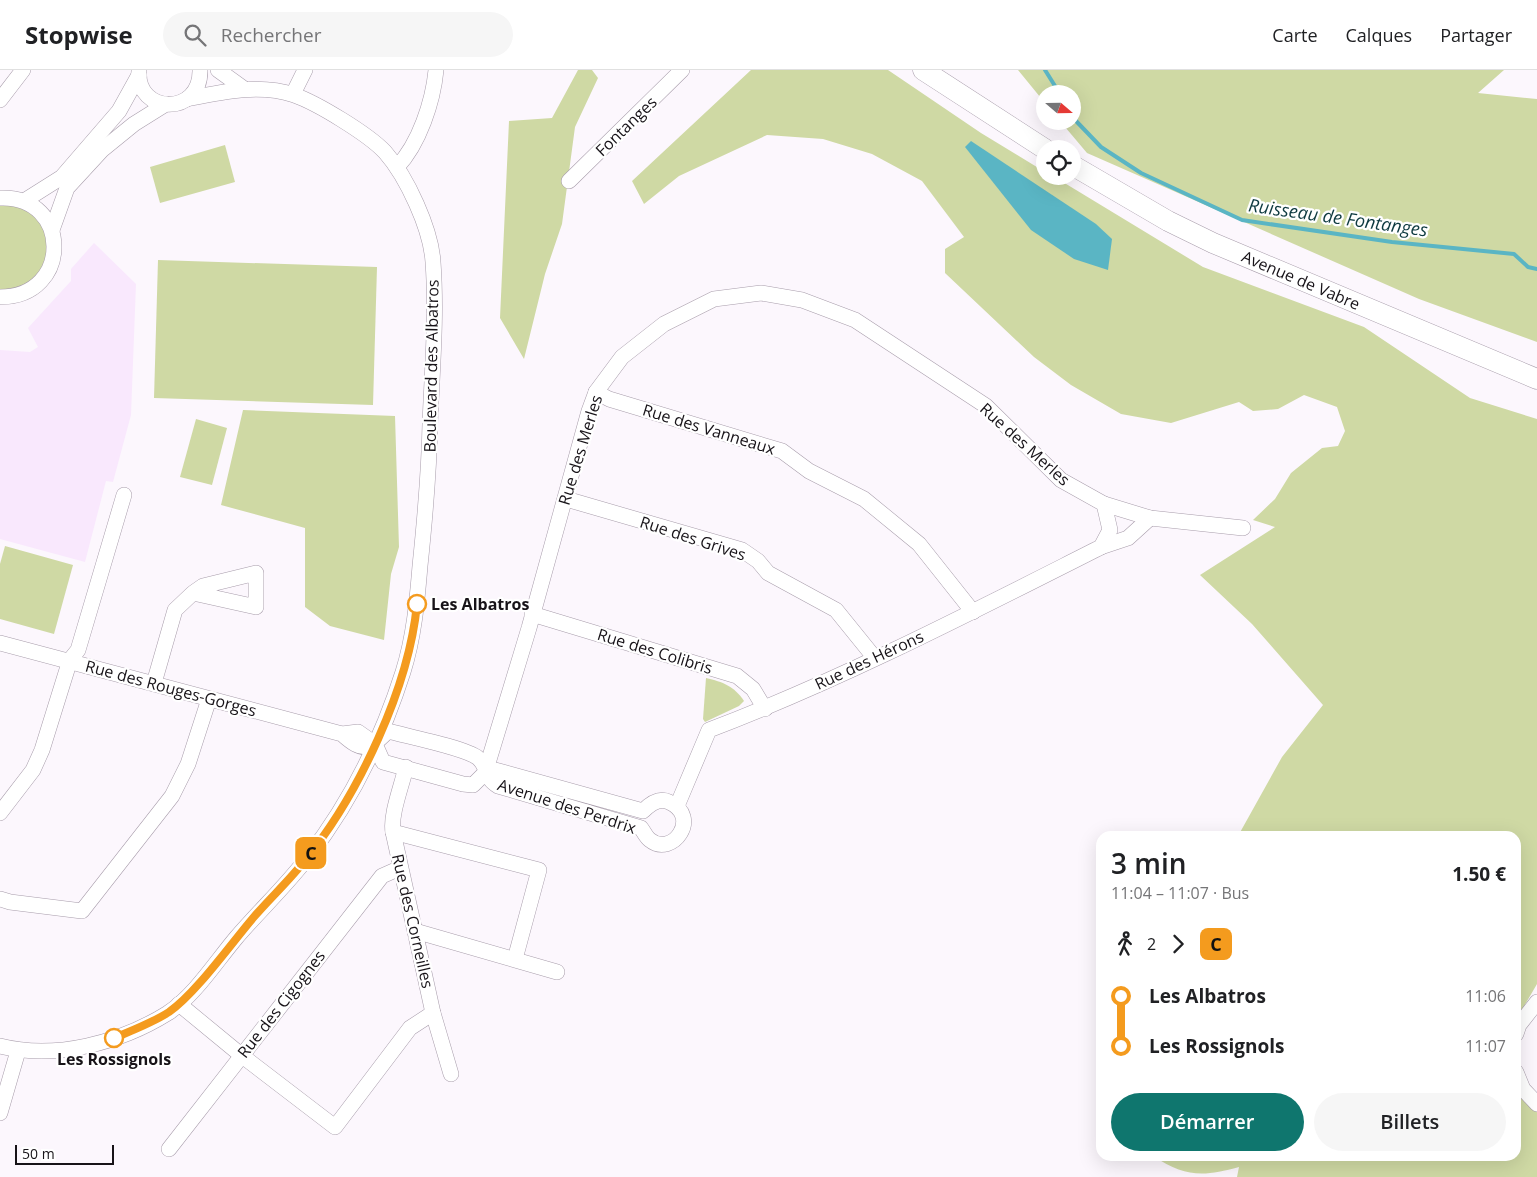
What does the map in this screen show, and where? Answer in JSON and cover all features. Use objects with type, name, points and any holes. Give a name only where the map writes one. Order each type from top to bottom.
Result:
[{"type":"main road","points":[[923,70],[1036,143]]},
{"type":"main road","name":"Avenue de Vabre","points":[[1081,170],[1168,221],[1213,243],[1537,379]]},
{"type":"street","points":[[0,100],[23,70]]},
{"type":"street","points":[[187,99],[198,87],[200,70]]},
{"type":"street","points":[[293,94],[305,70]]},
{"type":"street","points":[[396,167],[407,156],[423,120],[435,81],[436,70]]},
{"type":"street","name":"Fontanges","points":[[569,181],[682,70]]},
{"type":"street","points":[[226,72],[243,88]]},
{"type":"street","points":[[139,73],[147,95],[166,104]]},
{"type":"street","points":[[24,201],[62,177],[119,112],[139,73]]},
{"type":"street","name":"Boulevard des Albatros","points":[[0,1046],[18,1051],[55,1050],[100,1044],[145,1026],[179,1004],[306,859],[338,812],[375,744],[403,672],[412,640],[429,467],[433,260],[424,222],[396,167],[382,149],[340,119],[293,94],[243,88],[166,104],[134,124],[102,150],[67,188],[52,230]]},
{"type":"street","points":[[0,198],[24,201],[38,210],[52,230],[55,250],[53,260],[44,278],[37,285],[20,295],[0,297]]},
{"type":"street","name":"Rue des Merles","points":[[485,772],[596,392],[622,358],[664,324],[714,299],[761,293],[802,300],[855,320],[986,406],[1061,480],[1104,504]]},
{"type":"street","name":"Rue des Vanneaux","points":[[596,392],[609,399],[782,451],[809,471],[864,499],[919,544],[973,612]]},
{"type":"street","points":[[0,813],[6,796],[33,770],[42,750],[70,660],[78,650],[124,495]]},
{"type":"street","name":"Rue des Grives","points":[[566,498],[742,550],[758,561],[768,573],[836,610],[874,657]]},
{"type":"street","points":[[1101,547],[1110,530],[1104,504],[1150,518],[1243,528]]},
{"type":"street","name":"Rue des Hérons","points":[[677,806],[709,730],[765,709],[973,612],[1101,547],[1128,538],[1150,518]]},
{"type":"street","points":[[154,682],[175,610],[193,593]]},
{"type":"street","name":"Rue des Colibris","points":[[532,614],[737,676],[753,689],[765,709]]},
{"type":"street","name":"Rue des Rouges-Gorges","points":[[0,643],[154,682],[342,734],[354,744],[366,748],[375,744]]},
{"type":"street","points":[[0,898],[10,902],[82,911],[172,796],[188,764],[209,698]]},
{"type":"street","name":"Avenue des Perdrix","points":[[375,744],[383,762],[473,785],[485,772],[501,772],[643,811],[657,800],[666,801],[677,806],[684,822],[678,837],[668,843],[655,843],[649,840],[641,828],[498,786],[491,782],[485,772],[482,762],[478,757],[388,731],[375,744]]},
{"type":"street","name":"Rue des Corneilles","points":[[406,767],[401,791],[391,820],[433,1014],[451,1074]]},
{"type":"street","points":[[393,832],[539,870],[515,959]]},
{"type":"street","name":"Rue des Cigognes","points":[[169,1149],[382,876],[400,868]]},
{"type":"street","points":[[415,931],[556,972]]},
{"type":"street","points":[[1521,1022],[1537,1002]]},
{"type":"street","points":[[179,1004],[241,1055],[335,1127],[410,1028],[433,1014]]},
{"type":"street","points":[[0,1113],[18,1051]]},
{"type":"street","points":[[1521,1083],[1524,1090],[1537,1104]]},
{"type":"shaded area","points":[[94,243],[136,284],[131,415],[113,482],[106,481],[85,562],[0,539],[0,350],[30,352],[38,347],[28,328],[71,281],[71,269]]},
{"type":"green space","points":[[578,70],[592,70],[598,78],[575,127],[562,224],[545,274],[524,359],[500,318],[509,121],[552,118]]},
{"type":"green space","points":[[751,70],[888,70],[981,133],[1036,167],[1036,185],[1068,185],[1203,267],[1364,327],[1470,398],[1537,419],[1537,984],[1521,1011],[1521,831],[1241,831],[1282,757],[1323,705],[1252,624],[1200,575],[1275,527],[1253,520],[1275,499],[1291,473],[1322,448],[1338,446],[1345,431],[1337,407],[1304,395],[1278,409],[1253,411],[1239,402],[1171,423],[1121,414],[1071,385],[1034,357],[945,273],[945,249],[964,237],[922,181],[872,154],[823,139],[767,135],[679,176],[644,204],[632,181]]},
{"type":"green space","points":[[1018,70],[1504,70],[1478,93],[1537,99],[1537,342],[1419,299],[1087,153],[1081,146],[1081,140],[1076,140],[1068,130],[1081,130],[1081,85],[1036,85],[1036,92]]},
{"type":"green space","points":[[225,145],[235,182],[160,203],[150,167]]},
{"type":"green space","points":[[0,205],[30,212],[44,229],[47,251],[45,262],[33,280],[20,287],[0,290]]},
{"type":"green space","points":[[158,260],[377,267],[373,405],[154,398]]},
{"type":"green space","points":[[243,410],[395,416],[399,547],[391,574],[384,640],[330,626],[305,607],[305,528],[221,505]]},
{"type":"green space","points":[[196,419],[227,428],[212,485],[180,477]]},
{"type":"green space","points":[[5,546],[73,565],[54,634],[0,619],[0,564]]},
{"type":"green space","points":[[706,678],[728,685],[744,701],[739,706],[705,722],[703,719]]},
{"type":"green space","points":[[1521,1096],[1537,1111],[1537,1177],[1237,1177],[1239,1167],[1215,1172],[1194,1173],[1161,1161],[1521,1161]]},
{"type":"water","points":[[971,141],[1096,224],[1112,239],[1108,270],[1074,259],[1031,230],[965,147]]},
{"type":"waterway","name":"Ruisseau de Fontanges","points":[[1045,70],[1054,85]]},
{"type":"waterway","name":"Ruisseau de Fontanges","points":[[1081,126],[1101,147],[1141,173],[1242,220],[1392,242],[1514,254],[1528,267],[1537,269]]},
{"type":"bus line","name":"C","points":[[114,1038],[145,1026],[179,1004],[306,859],[333,820],[357,780],[375,744],[403,672],[412,640],[417,604]]},
{"type":"place","name":"Les Albatros","points":[[417,604]]},
{"type":"place","name":"Les Rossignols","points":[[114,1038]]}]
